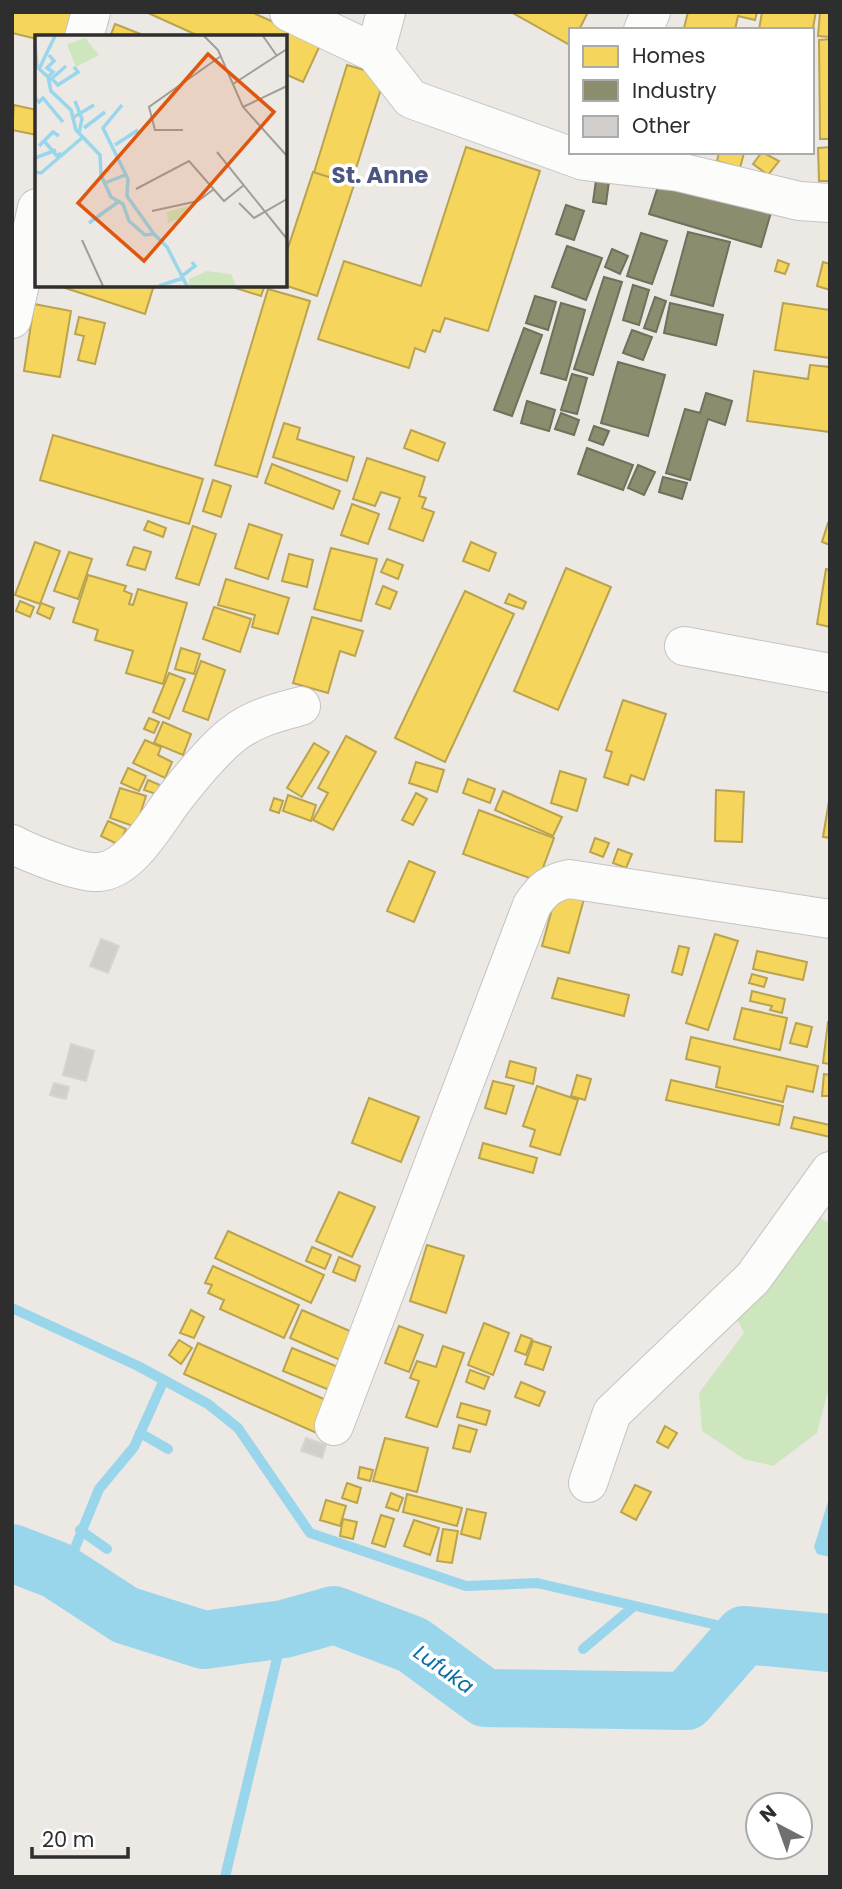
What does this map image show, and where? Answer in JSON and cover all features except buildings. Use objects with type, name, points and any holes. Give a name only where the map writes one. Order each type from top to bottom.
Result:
[{"type":"street","points":[[84,35],[91,12]]},
{"type":"street","points":[[289,12],[375,53],[411,99],[569,151]]},
{"type":"street","points":[[375,53],[386,12]]},
{"type":"street","points":[[644,28],[651,12]]},
{"type":"street","points":[[586,157],[680,172],[799,201],[830,203]]},
{"type":"street","points":[[12,319],[35,217]]},
{"type":"street","points":[[684,646],[830,673]]},
{"type":"street","points":[[12,844],[81,869],[99,872],[113,868],[154,830],[174,799],[231,736],[257,718],[301,706]]},
{"type":"street","points":[[334,1426],[532,905],[541,891],[551,883],[569,879],[830,919]]},
{"type":"street","points":[[588,1483],[612,1413],[753,1278],[830,1171]]},
{"type":"green space","points":[[813,1214],[830,1223],[830,1383],[817,1433],[773,1466],[744,1459],[702,1431],[699,1393],[744,1333],[735,1315]]},
{"type":"water","points":[[830,1495],[830,1557],[817,1554],[814,1547]]},
{"type":"waterway","points":[[12,1308],[138,1366],[208,1404],[238,1428],[310,1533],[466,1586],[537,1583],[721,1626],[744,1635]]},
{"type":"waterway","points":[[64,1575],[99,1489],[134,1447],[164,1380]]},
{"type":"waterway","points":[[140,1433],[168,1449]]},
{"type":"waterway","points":[[80,1530],[107,1549]]},
{"type":"waterway","name":"Lufuka","points":[[12,1553],[56,1570],[125,1615],[204,1640],[284,1629],[334,1615],[413,1645],[485,1698],[686,1701],[744,1635],[830,1643]]},
{"type":"waterway","points":[[583,1649],[633,1607]]},
{"type":"waterway","points":[[225,1877],[284,1629]]},
{"type":"district","name":"St. Anne","points":[[380,175]]}]
